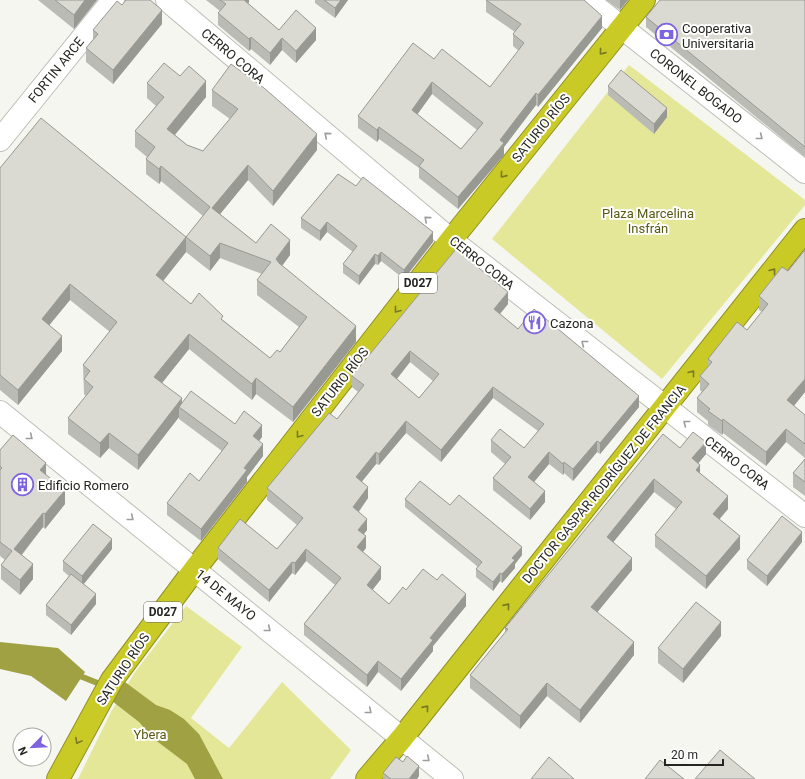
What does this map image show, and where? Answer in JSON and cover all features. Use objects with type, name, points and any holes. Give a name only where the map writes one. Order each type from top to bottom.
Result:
[{"type":"highway","name":"SATURIO RÍOS","points":[[58,779],[96,706],[131,654],[194,569],[451,240],[644,0]]},
{"type":"highway","name":"DOCTOR GASPAR RODRÍGUEZ DE FRANCIA","points":[[367,779],[402,738],[805,230]]},
{"type":"street","name":"FORTIN ARCE","points":[[0,140],[113,0]]},
{"type":"street","name":"CERRO CORA","points":[[167,0],[451,240],[666,406],[805,516]]},
{"type":"street","name":"CORONEL BOGADO","points":[[587,0],[805,172]]},
{"type":"street","name":"14 DE MAYO","points":[[0,412],[452,779]]},
{"type":"green space","name":"Plaza Marcelina Insfrán","points":[[629,65],[805,200],[805,205],[662,379],[492,239]]},
{"type":"green space","name":"Ybera","points":[[186,606],[242,647],[191,718],[229,748],[282,682],[351,750],[330,779],[78,779],[111,712],[135,672]]},
{"type":"shaded area","points":[[0,642],[58,648],[85,672],[66,701],[31,676],[0,669]]},
{"type":"shaded area","points":[[125,682],[156,705],[170,710],[184,719],[199,734],[223,779],[195,779],[187,764],[154,739],[139,722],[112,701]]},
{"type":"building","points":[[55,0],[85,0],[74,15]]},
{"type":"building","points":[[126,0],[150,0],[162,10],[113,70],[86,48],[98,34],[93,30],[117,1],[122,5]]},
{"type":"building","points":[[220,0],[244,0],[279,30],[296,10],[316,28],[296,51],[282,38],[270,53],[251,37],[249,39],[218,13],[226,4]]},
{"type":"building","points":[[324,0],[341,0],[335,8]]},
{"type":"building","points":[[486,0],[584,0],[602,16],[538,95],[536,93],[500,140],[504,143],[458,197],[419,166],[424,160],[379,127],[377,130],[358,116],[413,43],[434,59],[442,49],[490,87],[524,43],[513,34],[521,24]],"holes":[[[432,82],[483,123],[461,149],[412,110]]]},
{"type":"building","points":[[660,0],[805,0],[805,147],[646,17]]},
{"type":"building","points":[[164,63],[180,76],[189,66],[206,81],[167,129],[187,145],[203,151],[238,109],[212,90],[231,64],[264,88],[317,134],[273,191],[248,165],[212,208],[256,243],[271,224],[290,240],[276,259],[279,263],[356,326],[293,407],[256,378],[252,384],[189,334],[154,377],[182,398],[138,455],[109,433],[100,443],[68,418],[93,387],[84,379],[90,371],[83,365],[117,322],[70,284],[42,319],[62,336],[18,390],[0,375],[0,168],[41,118],[186,237],[210,207],[161,166],[159,169],[146,159],[155,147],[135,131],[164,97],[147,83]],"holes":[[[186,237],[210,256],[220,243],[271,262],[257,280],[307,317],[280,352],[277,350],[270,358],[221,319],[223,316],[199,293],[191,304],[156,275]]]},
{"type":"building","points":[[621,70],[667,108],[654,124],[608,86]]},
{"type":"building","points":[[338,174],[356,186],[363,177],[433,232],[404,270],[381,252],[378,256],[375,254],[359,276],[343,264],[357,246],[327,222],[320,231],[301,218]]},
{"type":"building","points":[[456,249],[508,292],[494,309],[518,329],[534,309],[639,396],[600,443],[597,441],[573,469],[564,462],[563,464],[549,452],[528,477],[545,491],[530,509],[493,478],[511,457],[491,440],[500,429],[524,448],[544,424],[493,387],[441,450],[406,421],[379,454],[376,452],[356,477],[368,487],[353,507],[367,519],[358,530],[366,536],[357,547],[381,567],[367,585],[389,604],[403,587],[406,590],[423,569],[437,580],[442,574],[466,594],[430,638],[433,640],[401,679],[378,661],[367,675],[304,624],[341,578],[306,549],[295,563],[292,562],[269,590],[218,548],[240,519],[277,549],[303,518],[267,488],[329,413],[337,419],[364,385],[352,376]],"holes":[[[410,351],[439,374],[419,398],[391,374]]]},
{"type":"building","points":[[805,250],[805,379],[787,400],[805,415],[805,444],[786,429],[766,452],[723,419],[722,421],[708,411],[710,409],[697,398],[709,384],[700,376],[712,362],[708,359],[737,322],[747,330],[768,304],[759,296],[782,267],[788,271]]},
{"type":"building","points":[[191,391],[235,424],[244,411],[262,425],[253,436],[263,444],[244,468],[247,470],[201,529],[167,503],[190,473],[199,481],[228,443],[179,407]]},
{"type":"building","points":[[693,432],[706,442],[692,458],[700,465],[696,470],[728,496],[713,514],[740,536],[706,576],[655,535],[682,502],[654,479],[607,537],[632,558],[591,607],[634,642],[580,710],[547,683],[520,716],[470,675],[508,629],[505,628],[663,434],[680,448]]},
{"type":"building","points":[[13,435],[46,463],[40,470],[65,490],[45,514],[43,513],[14,549],[33,564],[20,580],[1,565],[12,551],[0,542],[0,470],[2,468],[0,466],[0,450]]},
{"type":"building","points":[[805,459],[805,482],[793,473]]},
{"type":"building","points":[[420,481],[450,505],[459,495],[522,547],[512,558],[515,560],[502,574],[500,573],[493,582],[476,569],[482,562],[405,499]]},
{"type":"building","points":[[782,516],[802,532],[767,576],[747,560]]},
{"type":"building","points":[[93,524],[112,539],[82,576],[63,561]]},
{"type":"building","points":[[71,574],[96,594],[71,625],[46,605]]},
{"type":"building","points":[[696,602],[721,622],[683,669],[658,648]]},
{"type":"building","points":[[720,750],[755,779],[695,779]]},
{"type":"building","points":[[407,756],[419,766],[409,779],[391,779],[383,773],[396,757],[403,762]]},
{"type":"building","points":[[549,757],[574,779],[531,779]]},
{"type":"building","points":[[660,760],[684,779],[645,779]]},
{"type":"waterway","points":[[75,674],[105,686]]},
{"type":"place","name":"Cooperativa Universitaria","points":[[667,35]]},
{"type":"place","name":"Cazona","points":[[534,323]]},
{"type":"place","name":"Edificio Romero","points":[[22,485]]}]
